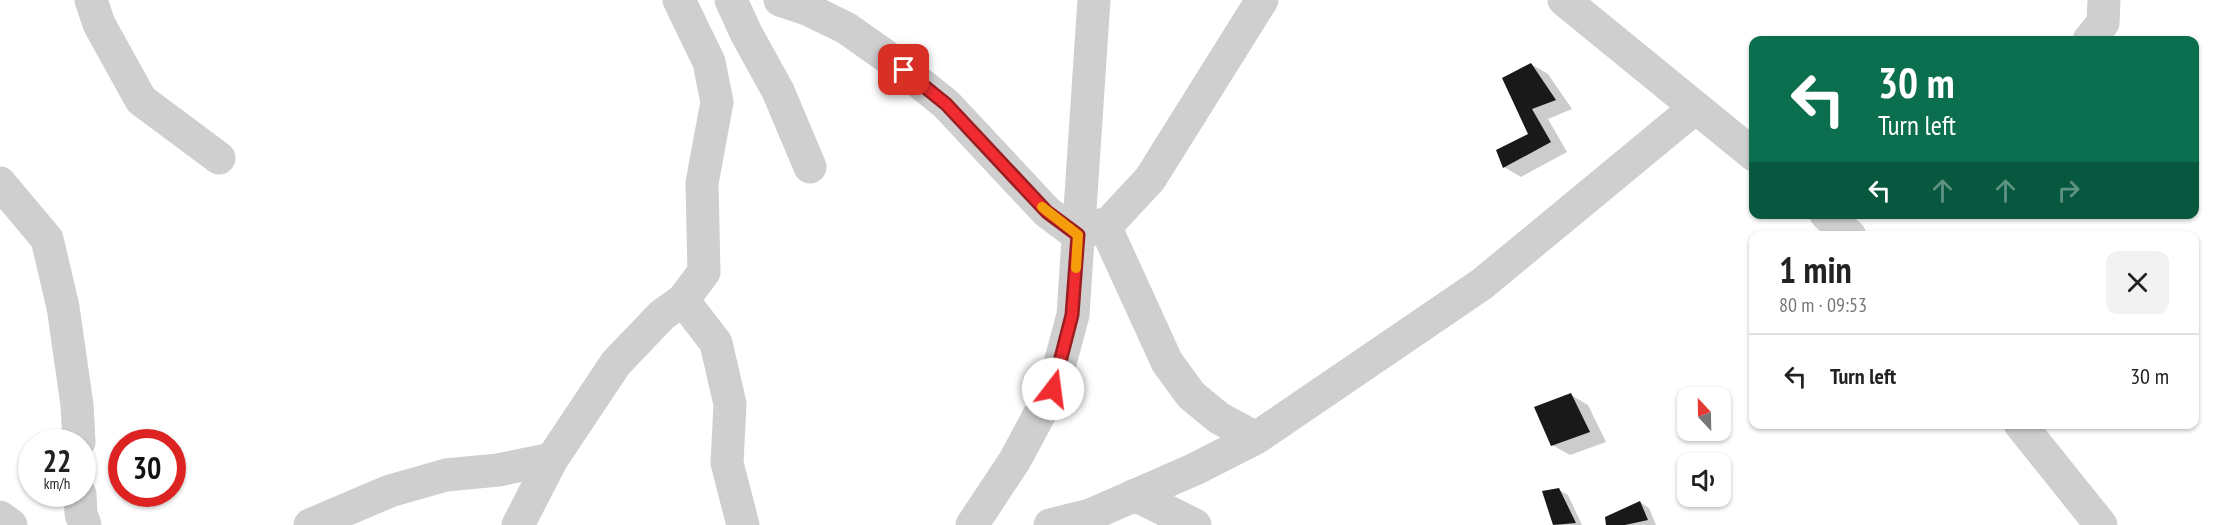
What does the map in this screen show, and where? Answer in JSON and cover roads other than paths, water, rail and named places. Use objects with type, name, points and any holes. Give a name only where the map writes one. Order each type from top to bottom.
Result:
[{"type":"street","points":[[91,0],[99,24],[141,100],[219,158]]},
{"type":"street","points":[[518,525],[552,459],[616,363],[662,315],[683,300],[704,272],[702,183],[717,102],[709,62],[679,0]]},
{"type":"street","points":[[731,0],[746,33],[778,91],[810,167]]},
{"type":"street","points":[[780,0],[807,9],[846,28],[890,59],[946,104],[1047,212],[1091,230],[1167,362],[1191,394],[1219,418],[1256,438]]},
{"type":"street","points":[[972,525],[1016,460],[1053,389],[1072,315],[1091,230],[1094,0]]},
{"type":"street","points":[[1091,230],[1110,222],[1150,179],[1262,0]]},
{"type":"street","points":[[1564,0],[1749,151]]},
{"type":"street","points":[[2092,36],[2103,23],[2104,0]]},
{"type":"street","points":[[1050,525],[1090,520],[1135,495],[1195,469],[1256,438],[1482,284],[1695,108]]},
{"type":"street","points":[[0,183],[47,239],[63,307],[77,405],[78,429]]},
{"type":"street","points":[[1831,219],[1845,231]]},
{"type":"street","points":[[683,300],[716,343],[730,404],[727,463],[742,525]]},
{"type":"street","points":[[2024,429],[2101,525]]},
{"type":"street","points":[[310,525],[390,491],[446,475],[498,470],[552,459]]},
{"type":"street","points":[[1135,495],[1195,525]]},
{"type":"street","points":[[81,507],[85,525]]},
{"type":"street","points":[[0,517],[11,525]]}]
